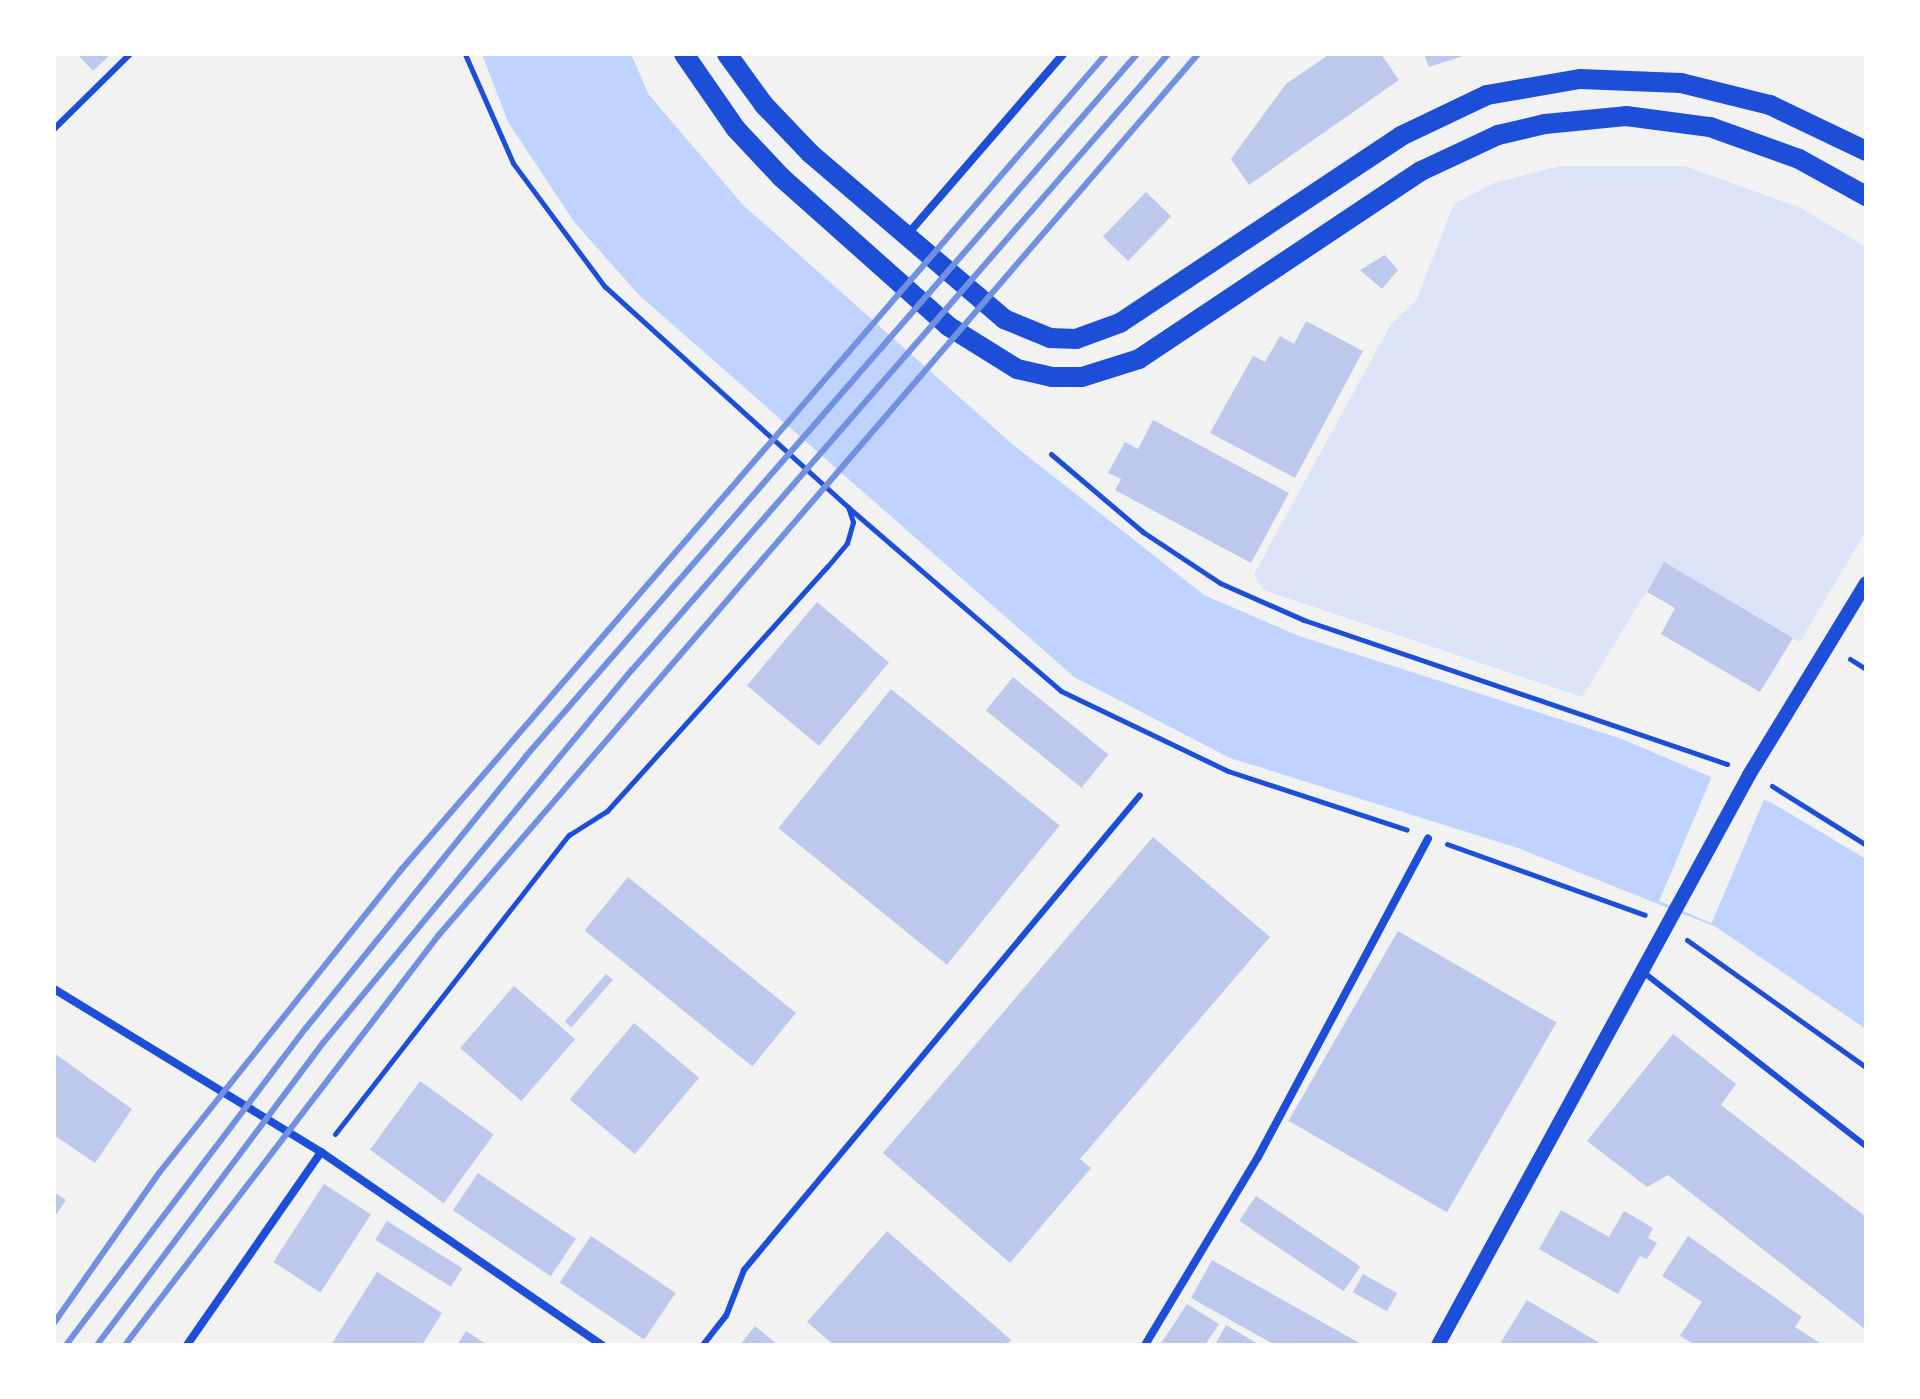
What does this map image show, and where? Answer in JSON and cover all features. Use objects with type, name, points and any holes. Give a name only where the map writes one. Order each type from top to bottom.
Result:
[{"type":"main road","points":[[684,54],[736,129],[781,177],[948,326],[1017,369],[1052,377],[1082,377],[1139,359],[1421,171],[1484,140],[1545,124],[1626,116],[1710,127],[1799,159],[1866,196]]},
{"type":"main road","points":[[727,54],[764,105],[811,154],[1004,319],[1028,332],[1076,339],[1120,323],[1401,136],[1487,95],[1580,79],[1681,83],[1770,105],[1866,151]]},
{"type":"street","points":[[906,236],[1063,54]]},
{"type":"street","points":[[1438,1345],[1747,780],[1866,583]]},
{"type":"street","points":[[1145,1345],[1258,1157],[1428,838]]},
{"type":"street","points":[[54,989],[321,1152],[602,1345]]},
{"type":"street","points":[[187,1345],[321,1152]]},
{"type":"lane","points":[[54,129],[130,54]]},
{"type":"lane","points":[[703,1345],[726,1316],[744,1270],[1140,795]]},
{"type":"lane","points":[[1643,972],[1866,1146]]},
{"type":"path","points":[[465,54],[513,163],[605,287],[848,507],[1061,691],[1228,771],[1428,838],[1668,926],[1866,1067]]},
{"type":"path","points":[[1051,454],[1143,532],[1220,583],[1304,620],[1593,715],[1747,780],[1866,845]]},
{"type":"path","points":[[321,1152],[569,835],[607,811],[847,543],[853,522],[848,507]]},
{"type":"shaded area","points":[[1560,166],[1685,166],[1801,208],[1866,247],[1866,531],[1800,642],[1664,563],[1582,697],[1263,590],[1254,574],[1391,324],[1416,301],[1454,204],[1494,183]]},
{"type":"water","points":[[482,54],[631,54],[649,95],[743,205],[1011,443],[1204,595],[1299,636],[1622,739],[1772,803],[1866,859],[1866,1029],[1716,927],[1518,848],[1230,758],[1074,677],[639,295],[575,223],[508,122]]},
{"type":"pier","points":[[1713,774],[1765,796],[1712,923],[1659,901]]},
{"type":"building","points":[[77,54],[111,54],[93,71]]},
{"type":"building","points":[[1330,54],[1381,54],[1399,80],[1249,185],[1231,159],[1286,84]]},
{"type":"building","points":[[1424,54],[1466,54],[1466,55],[1429,67]]},
{"type":"building","points":[[1146,192],[1171,216],[1128,261],[1103,237]]},
{"type":"building","points":[[1385,255],[1398,270],[1382,289],[1360,270]]},
{"type":"building","points":[[1306,321],[1363,351],[1295,478],[1210,433],[1253,356],[1265,362],[1280,336],[1294,344]]},
{"type":"building","points":[[1153,420],[1289,493],[1251,563],[1115,490],[1121,479],[1108,473],[1125,442],[1138,449]]},
{"type":"building","points":[[1664,562],[1793,638],[1760,692],[1661,634],[1675,608],[1647,592]]},
{"type":"building","points":[[817,602],[889,662],[819,746],[747,685]]},
{"type":"building","points":[[1013,677],[1109,754],[1082,788],[986,710]]},
{"type":"building","points":[[891,689],[1060,826],[947,965],[778,828]]},
{"type":"building","points":[[1153,837],[1270,937],[1080,1159],[1091,1168],[1010,1263],[883,1153]]},
{"type":"building","points":[[628,877],[796,1013],[752,1067],[585,931]]},
{"type":"building","points":[[1398,931],[1556,1023],[1447,1212],[1288,1121]]},
{"type":"building","points":[[606,974],[613,980],[571,1027],[565,1022]]},
{"type":"building","points":[[514,986],[575,1039],[521,1101],[460,1048]]},
{"type":"building","points":[[634,1023],[699,1078],[635,1154],[570,1100]]},
{"type":"building","points":[[1673,1034],[1736,1084],[1721,1105],[1866,1217],[1866,1330],[1668,1175],[1647,1187],[1587,1141]]},
{"type":"building","points":[[54,1053],[132,1109],[95,1163],[54,1135]]},
{"type":"building","points":[[420,1081],[494,1134],[444,1203],[370,1150]]},
{"type":"building","points":[[478,1173],[576,1239],[551,1276],[453,1210]]},
{"type":"building","points":[[324,1184],[371,1214],[320,1292],[273,1262]]},
{"type":"building","points":[[54,1192],[66,1200],[54,1218]]},
{"type":"building","points":[[1256,1196],[1360,1266],[1344,1291],[1239,1221]]},
{"type":"building","points":[[1561,1210],[1609,1237],[1624,1211],[1653,1228],[1648,1238],[1657,1243],[1647,1259],[1640,1256],[1618,1294],[1539,1249]]},
{"type":"building","points":[[387,1221],[462,1268],[451,1287],[375,1240]]},
{"type":"building","points":[[887,1231],[1011,1340],[1007,1345],[834,1345],[807,1322]]},
{"type":"building","points":[[591,1236],[676,1293],[644,1339],[560,1282]]},
{"type":"building","points":[[1688,1236],[1802,1317],[1795,1327],[1823,1345],[1695,1345],[1680,1336],[1702,1302],[1662,1276]]},
{"type":"building","points":[[1212,1260],[1363,1345],[1275,1345],[1191,1298]]},
{"type":"building","points":[[377,1272],[442,1313],[422,1345],[331,1345]]},
{"type":"building","points":[[1363,1274],[1397,1293],[1387,1311],[1353,1292]]},
{"type":"building","points":[[1527,1300],[1603,1345],[1505,1345],[1501,1342]]},
{"type":"building","points":[[1187,1304],[1219,1324],[1205,1345],[1160,1345]]},
{"type":"building","points":[[1226,1325],[1260,1345],[1215,1345]]},
{"type":"building","points":[[755,1326],[778,1345],[740,1345]]},
{"type":"building","points":[[466,1331],[488,1345],[457,1345]]},
{"type":"railway","points":[[54,1323],[159,1173],[401,870],[1106,54]]},
{"type":"railway","points":[[66,1345],[306,1028],[526,756],[1137,54]]},
{"type":"railway","points":[[97,1345],[323,1043],[632,670],[1168,54]]},
{"type":"railway","points":[[125,1345],[438,936],[1198,54]]}]
